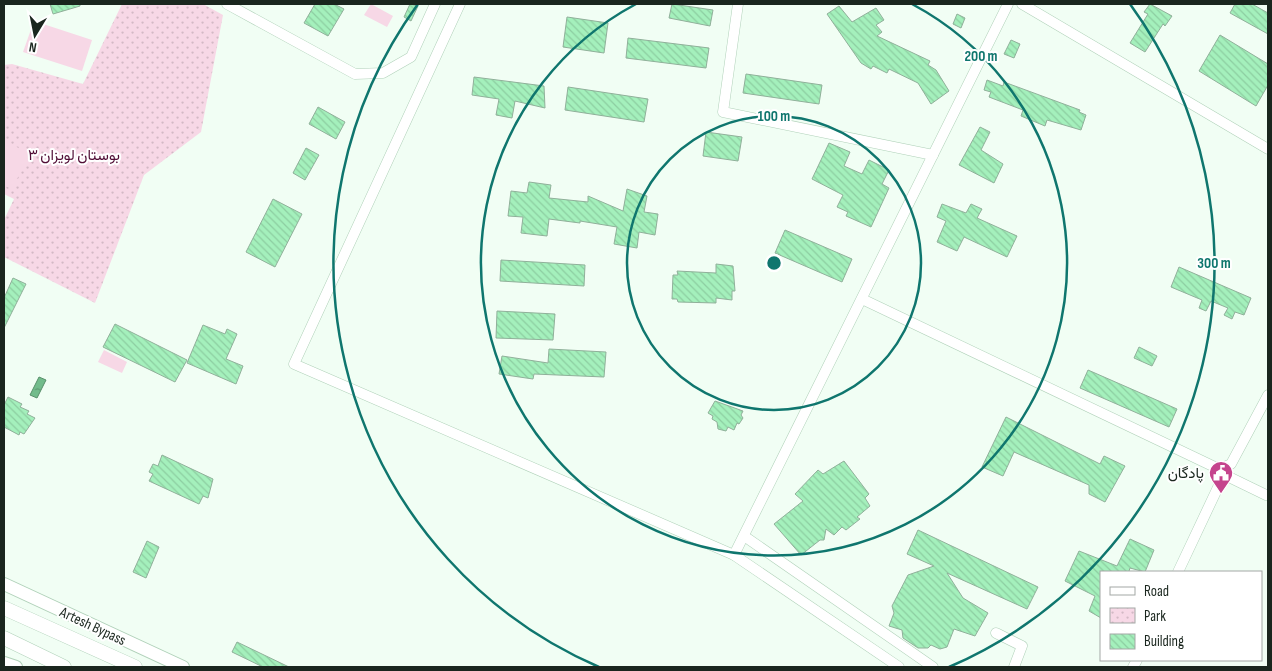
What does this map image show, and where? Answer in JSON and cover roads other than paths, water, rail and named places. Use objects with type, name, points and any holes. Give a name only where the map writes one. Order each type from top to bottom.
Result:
[{"type":"highway","points":[[4,608],[134,667]]},
{"type":"highway","points":[[4,638],[64,667]]},
{"type":"main road","name":"Artesh Bypass","points":[[4,584],[183,667]]},
{"type":"main road","points":[[4,663],[16,667]]},
{"type":"street","points":[[227,4],[355,74],[382,73],[410,57],[435,4]]},
{"type":"street","points":[[460,4],[294,364],[734,555],[899,667]]},
{"type":"street","points":[[738,4],[722,112],[933,155]]},
{"type":"street","points":[[734,555],[1008,4]]},
{"type":"street","points":[[1022,4],[1268,149]]},
{"type":"street","points":[[862,299],[1219,469],[1231,464]]},
{"type":"street","points":[[1231,478],[1231,464],[1268,395]]},
{"type":"street","points":[[1178,571],[1220,484],[1219,469]]},
{"type":"street","points":[[1220,484],[1231,478]]},
{"type":"street","points":[[1231,478],[1266,496]]},
{"type":"street","points":[[744,536],[933,667]]},
{"type":"street","points":[[996,633],[1022,646],[1014,667]]},
{"type":"water","points":[[39,377],[46,380],[37,398],[30,395]]},
{"type":"place","name":"پادگان","points":[[1221,494]]},
{"type":"park label","name":"بوستان لویزان ۳","points":[[74,155]]}]
